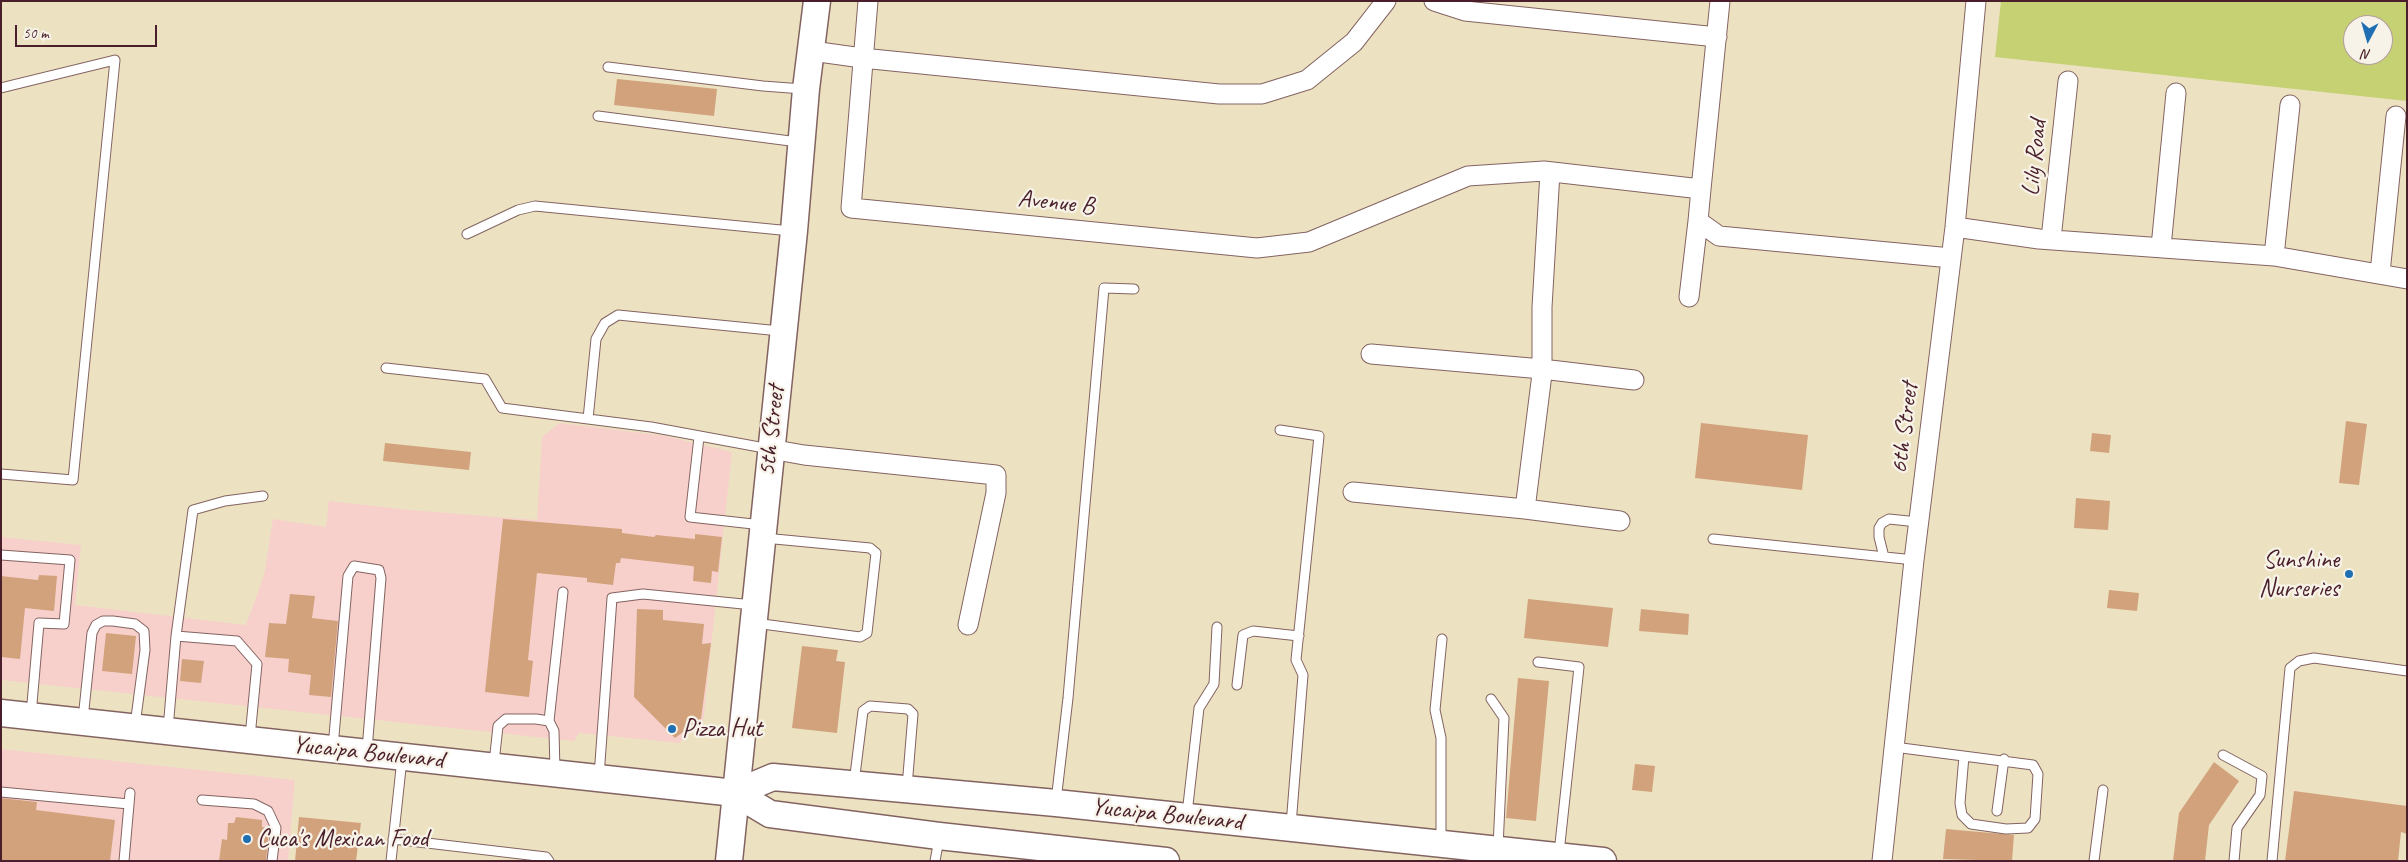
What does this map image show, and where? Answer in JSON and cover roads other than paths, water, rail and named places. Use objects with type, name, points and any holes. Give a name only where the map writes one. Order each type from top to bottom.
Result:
[{"type":"main road","name":"5th Street","points":[[729,861],[761,531],[794,231],[806,89],[817,1]]},
{"type":"main road","name":"Yucaipa Boulevard","points":[[1,713],[735,793],[770,814],[937,849],[1166,861]]},
{"type":"main road","name":"Yucaipa Boulevard","points":[[735,793],[773,777],[1056,803],[1602,861]]},
{"type":"street","points":[[862,58],[868,1]]},
{"type":"street","points":[[812,51],[862,58],[1219,94],[1262,94],[1307,80],[1354,42],[1386,1]]},
{"type":"street","points":[[1434,1],[1465,11],[1717,37]]},
{"type":"street","points":[[1688,297],[1698,222],[1720,1]]},
{"type":"street","name":"6th Street","points":[[1882,861],[1918,522],[1951,258],[1976,1]]},
{"type":"street","name":"Avenue B","points":[[862,58],[851,208],[1257,248],[1309,242],[1468,176],[1550,172],[1701,188]]},
{"type":"street","name":"Lily Road","points":[[2051,239],[2068,81]]},
{"type":"street","points":[[2161,247],[2176,93]]},
{"type":"street","points":[[2274,256],[2290,105]]},
{"type":"street","points":[[2380,273],[2396,116]]},
{"type":"street","points":[[1525,509],[1542,369],[1542,307],[1550,172]]},
{"type":"street","points":[[1698,222],[1719,236],[1951,258]]},
{"type":"street","points":[[1954,227],[2051,239],[2274,256],[2407,279]]},
{"type":"street","points":[[1371,354],[1542,369],[1634,380]]},
{"type":"street","points":[[770,449],[804,455],[996,475],[996,493],[968,625]]},
{"type":"street","points":[[1353,492],[1525,509],[1620,521]]},
{"type":"lane","points":[[1,88],[116,60],[73,480],[1,474]]},
{"type":"lane","points":[[608,67],[763,86],[806,89]]},
{"type":"lane","points":[[598,116],[801,142]]},
{"type":"lane","points":[[467,234],[518,210],[536,206],[794,231]]},
{"type":"lane","points":[[1056,803],[1068,698],[1104,288],[1134,289]]},
{"type":"lane","points":[[588,419],[596,339],[605,323],[618,315],[783,332]]},
{"type":"lane","points":[[386,368],[485,379],[502,408],[651,427],[770,449]]},
{"type":"lane","points":[[1280,430],[1319,436],[1296,660],[1303,675],[1291,828]]},
{"type":"lane","points":[[599,778],[612,598],[643,594],[753,614],[860,637],[867,633],[876,553],[870,548],[761,531],[690,517],[699,437]]},
{"type":"lane","points":[[167,732],[176,636],[193,510],[225,501],[263,496]]},
{"type":"lane","points":[[1884,557],[1879,537],[1879,528],[1882,523],[1889,519],[1918,522]]},
{"type":"lane","points":[[1712,539],[1914,560]]},
{"type":"lane","points":[[1,555],[70,560],[64,624],[40,623],[31,716]]},
{"type":"lane","points":[[333,749],[348,576],[354,566],[379,570],[381,578],[367,753]]},
{"type":"lane","points":[[555,774],[554,732],[549,721],[563,592]]},
{"type":"lane","points":[[83,722],[92,633],[96,625],[103,621],[113,621],[134,624],[144,631],[145,650],[135,728]]},
{"type":"lane","points":[[1187,817],[1199,708],[1214,684],[1217,627]]},
{"type":"lane","points":[[1237,685],[1243,635],[1253,631],[1299,636]]},
{"type":"lane","points":[[176,636],[237,641],[257,664],[250,740]]},
{"type":"lane","points":[[1441,844],[1441,738],[1435,710],[1442,639]]},
{"type":"lane","points":[[2272,861],[2290,668],[2298,661],[2314,658],[2407,671]]},
{"type":"lane","points":[[1538,662],[1579,667],[1558,856]]},
{"type":"lane","points":[[1490,699],[1504,718],[1498,850]]},
{"type":"lane","points":[[854,785],[863,711],[870,706],[898,708],[908,709],[913,714],[907,790]]},
{"type":"lane","points":[[493,767],[498,726],[506,719],[549,721]]},
{"type":"lane","points":[[1894,747],[2004,759],[2033,765],[2038,774],[2035,819],[2028,828],[2006,829],[1971,824],[1962,815],[1960,803],[1964,756]]},
{"type":"lane","points":[[2223,755],[2262,776],[2260,795],[2238,828],[2234,861]]},
{"type":"lane","points":[[390,861],[402,757]]},
{"type":"lane","points":[[1997,811],[2004,759]]},
{"type":"lane","points":[[2094,861],[2103,790]]},
{"type":"lane","points":[[1,792],[129,804]]},
{"type":"lane","points":[[124,861],[130,792]]},
{"type":"lane","points":[[202,800],[254,804],[268,811],[276,828],[272,861]]},
{"type":"lane","points":[[393,839],[546,857],[549,861]]},
{"type":"place","name":"Sunshine Nurseries","points":[[2349,574]]},
{"type":"place","name":"Pizza Hut","points":[[672,729]]},
{"type":"place","name":"Cuca's Mexican Food","points":[[247,839]]}]
